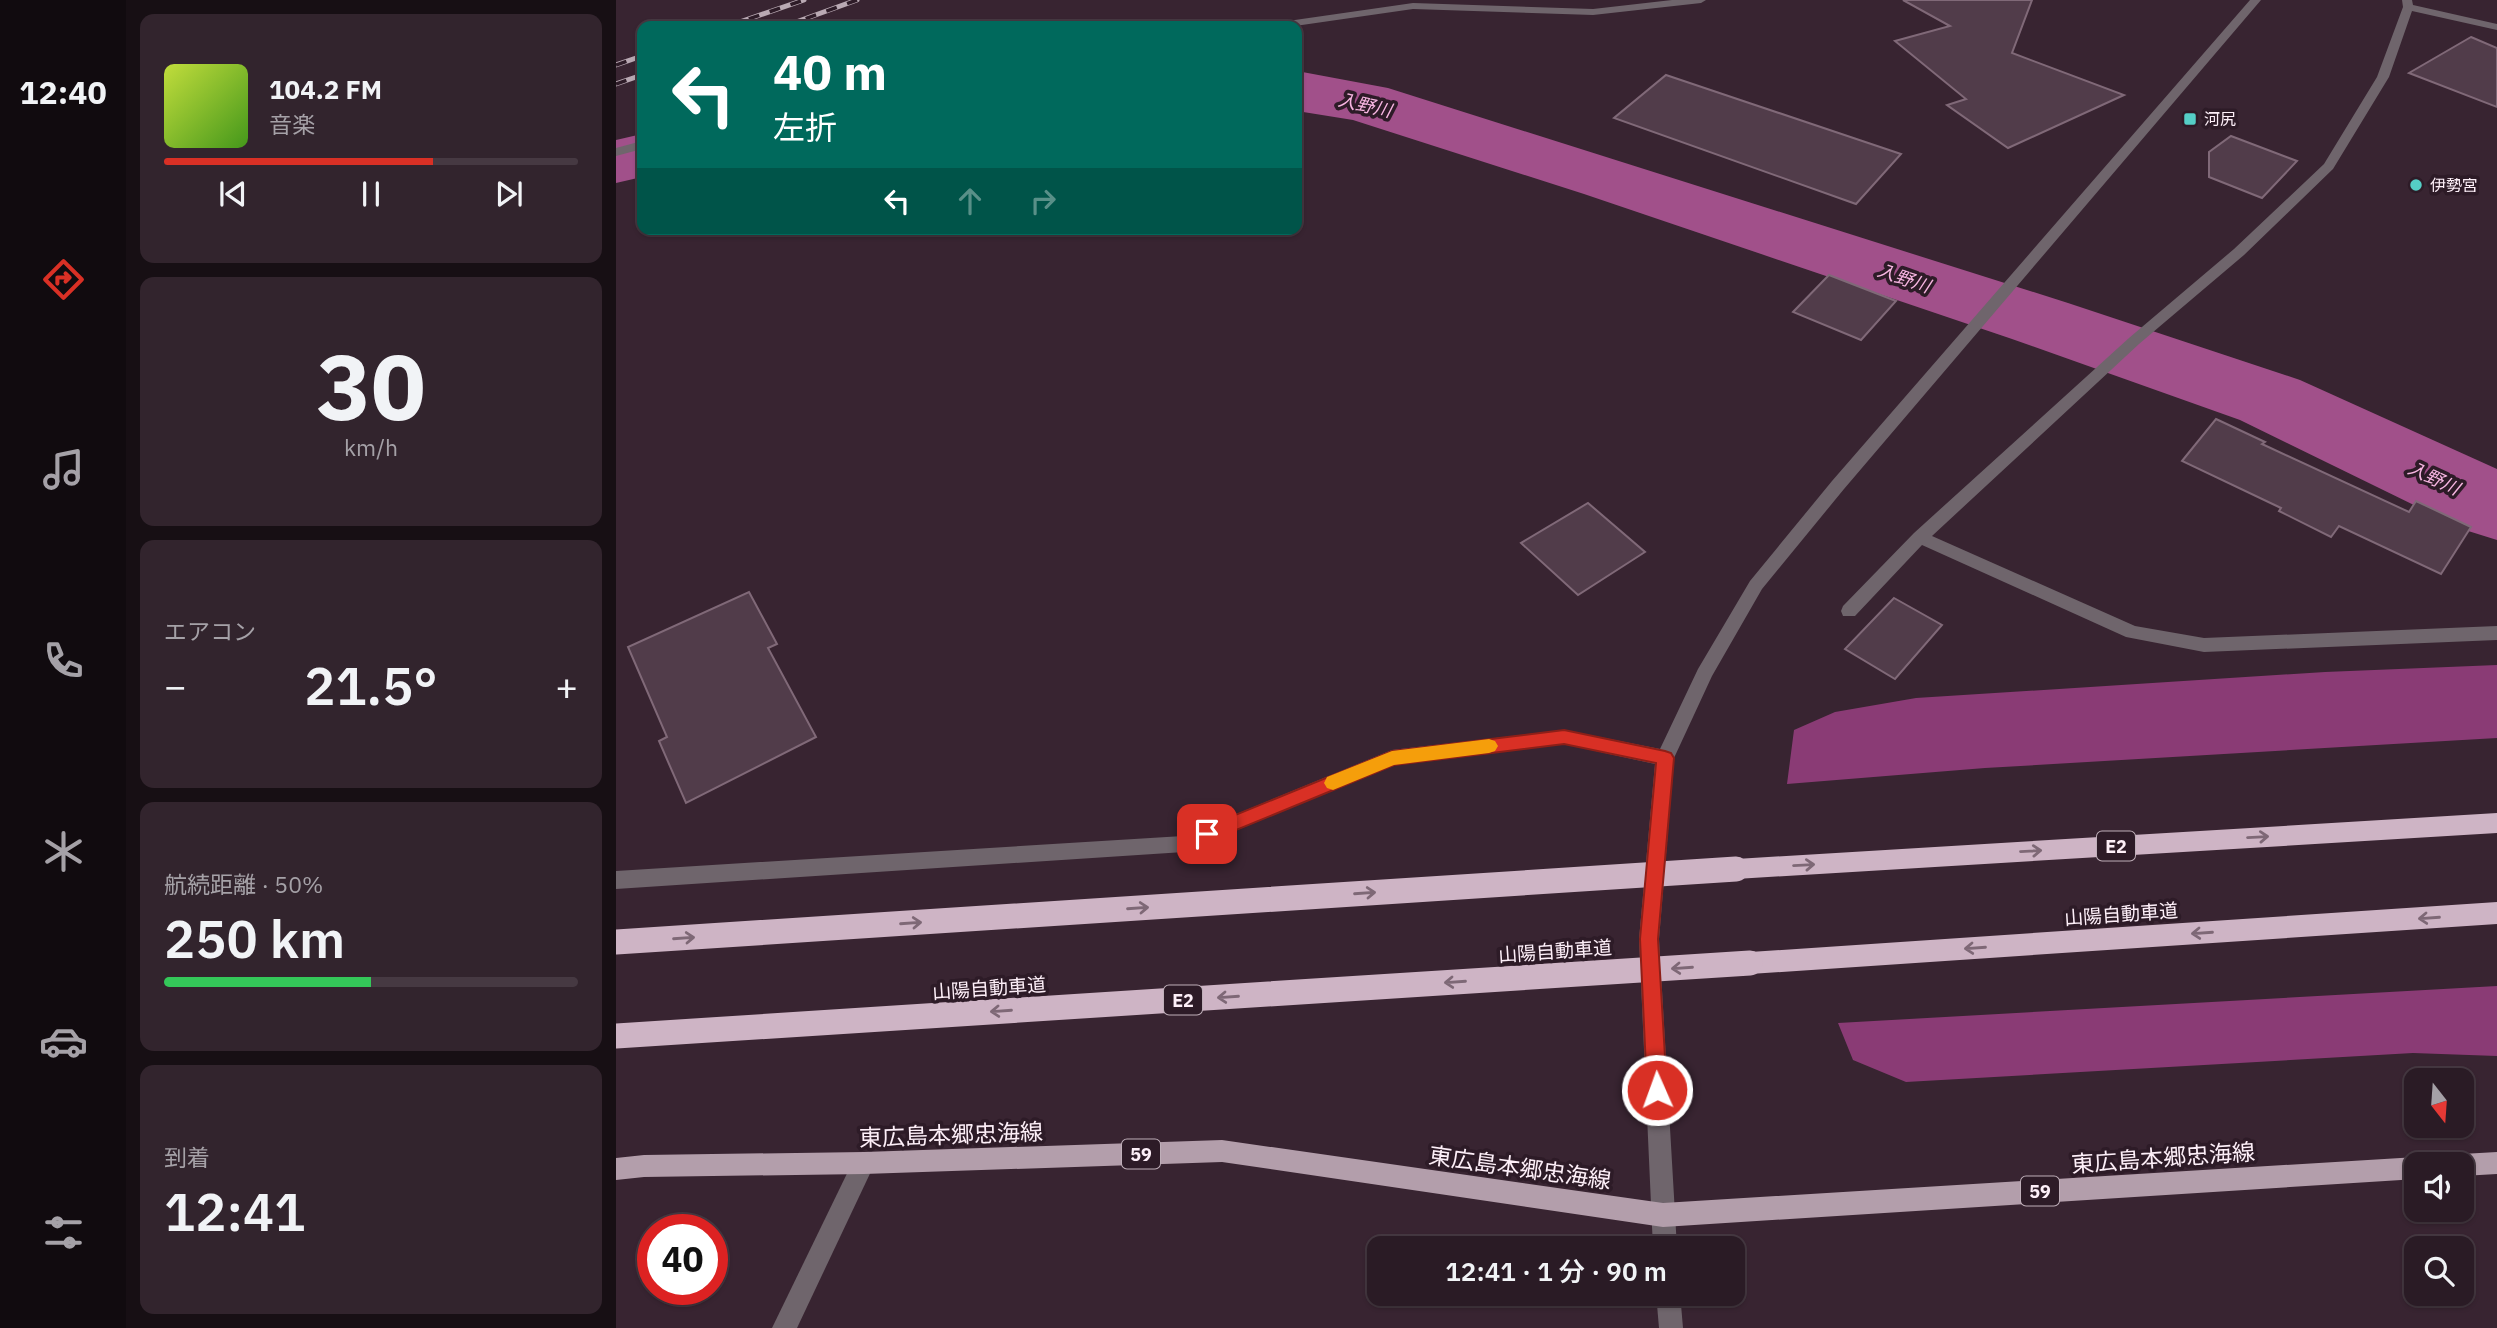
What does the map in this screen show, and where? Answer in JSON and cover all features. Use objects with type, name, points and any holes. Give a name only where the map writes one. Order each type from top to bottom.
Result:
[{"type":"highway","name":"E2","points":[[616,943],[1736,869],[2497,823]]},
{"type":"highway","name":"山陽自動車道","points":[[616,1036],[2497,913]]},
{"type":"main road","name":"東広島本郷忠海線","points":[[616,1169],[643,1166],[864,1163],[1222,1151],[1662,1215],[2404,1169]]},
{"type":"main road","points":[[2474,1164],[2497,1163]]},
{"type":"street","points":[[1302,22],[1413,6],[1593,12],[1701,0]]},
{"type":"street","points":[[1664,1236],[1649,939],[1665,758],[1704,674],[1756,585],[1838,485],[2256,0]]},
{"type":"street","points":[[1849,611],[1920,537],[2134,341],[2239,252],[2329,166],[2383,77],[2408,4],[2497,27]]},
{"type":"street","points":[[616,152],[637,146]]},
{"type":"street","points":[[1920,537],[2132,632],[2204,645],[2497,633]]},
{"type":"street","points":[[616,880],[1184,844],[1392,758],[1564,737],[1665,758]]},
{"type":"street","points":[[784,1328],[864,1163]]},
{"type":"street","points":[[1669,1306],[1671,1328]]},
{"type":"shaded area","points":[[2497,665],[2497,738],[1985,768],[1787,784],[1794,730],[1835,712],[1916,698],[2325,672]]},
{"type":"shaded area","points":[[2497,986],[2497,1056],[2413,1053],[1906,1082],[1853,1060],[1838,1023]]},
{"type":"building","points":[[1903,0],[2032,0],[2012,53],[2124,95],[2008,148],[1947,105],[1966,99],[1895,41],[1950,26]]},
{"type":"building","points":[[2471,37],[2497,48],[2497,107],[2409,73]]},
{"type":"building","points":[[1666,75],[1901,154],[1856,204],[1614,118]]},
{"type":"building","points":[[2231,136],[2297,161],[2262,198],[2209,177],[2209,152]]},
{"type":"building","points":[[1829,275],[1896,301],[1861,340],[1793,312]]},
{"type":"building","points":[[2216,419],[2265,442],[2262,444],[2409,512],[2416,501],[2471,527],[2441,574],[2339,526],[2331,537],[2279,511],[2281,508],[2182,461]]},
{"type":"building","points":[[1588,503],[1645,552],[1578,595],[1521,543]]},
{"type":"building","points":[[749,592],[777,644],[768,648],[816,737],[686,803],[659,741],[667,737],[628,647]]},
{"type":"building","points":[[1894,598],[1942,625],[1895,679],[1845,649]]},
{"type":"waterway","name":"入野川","points":[[1302,92],[1364,102],[1609,179],[2270,400],[2497,507]]},
{"type":"waterway","name":"入野川","points":[[616,162],[637,156]]},
{"type":"railway","points":[[743,21],[804,0]]},
{"type":"railway","points":[[799,21],[857,0]]},
{"type":"railway","points":[[616,65],[637,58]]},
{"type":"railway","points":[[616,84],[637,77]]},
{"type":"slow traffic","points":[[1333,783],[1392,758],[1489,746]]},
{"type":"place","name":"河尻","points":[[2190,119]]},
{"type":"place","name":"伊勢宮","points":[[2416,185]]},
{"type":"route","points":[[1207,834],[1392,758],[1564,737],[1665,758],[1649,939],[1657,1090]]}]
